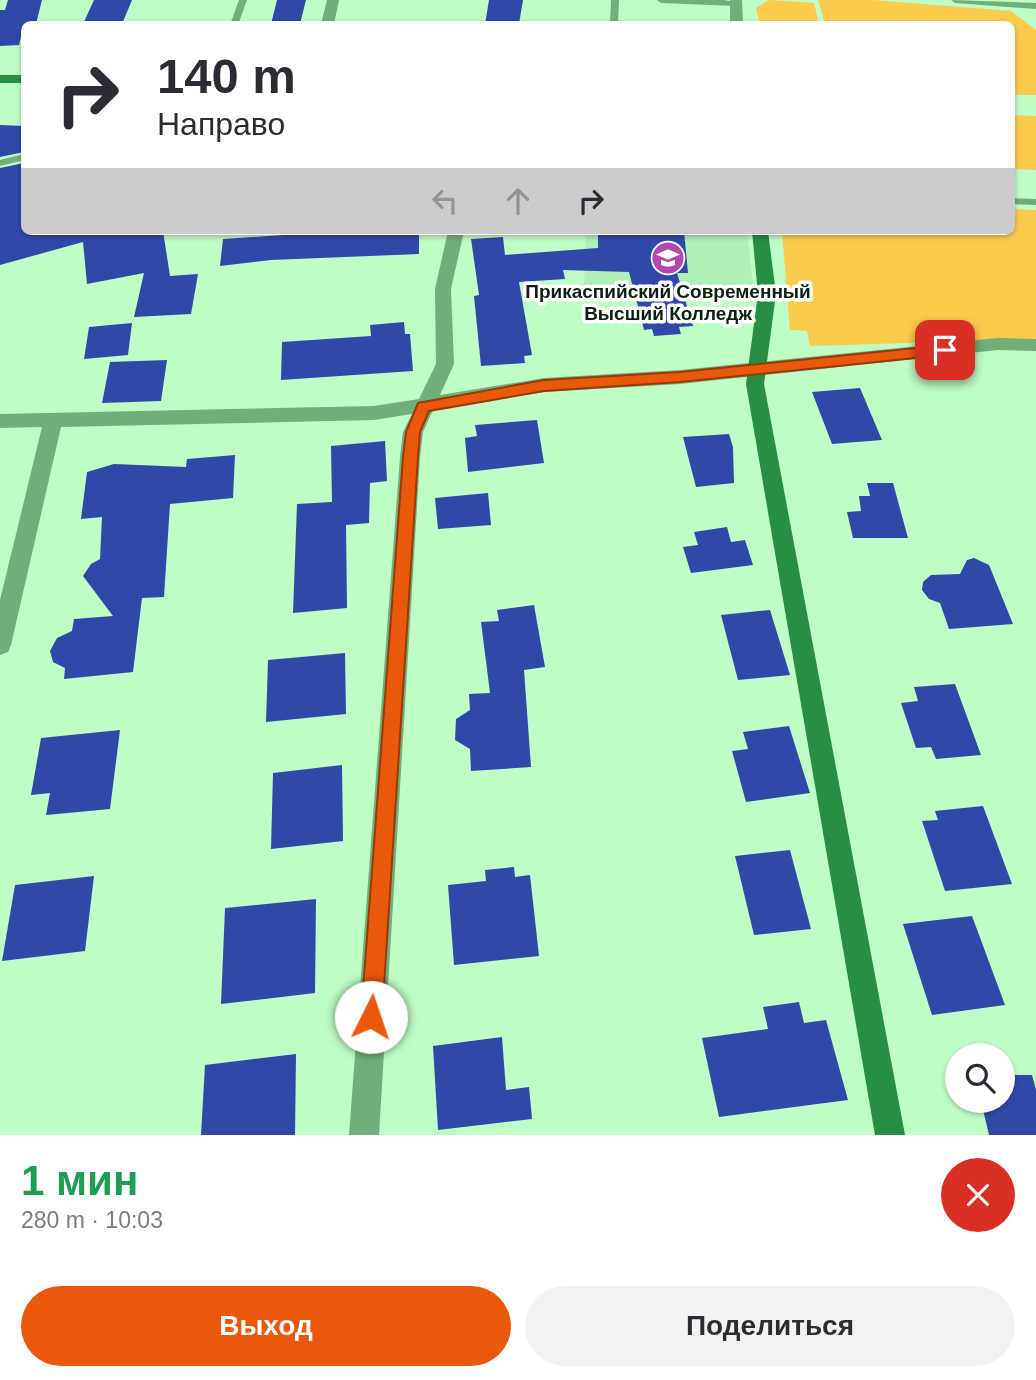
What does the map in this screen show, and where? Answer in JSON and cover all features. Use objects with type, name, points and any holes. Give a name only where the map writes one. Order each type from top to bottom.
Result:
[{"type":"street","points":[[329,21],[333,0]]},
{"type":"street","points":[[735,1],[737,21]]},
{"type":"street","points":[[0,79],[21,79]]},
{"type":"street","points":[[364,1135],[410,457],[413,432],[438,384],[445,364],[443,289],[455,235]]},
{"type":"street","points":[[760,235],[767,294],[755,384],[890,1135]]},
{"type":"street","points":[[0,421],[374,413],[544,386],[759,369],[998,344],[1036,345]]},
{"type":"street","points":[[0,645],[53,421]]},
{"type":"lane","points":[[235,21],[243,0]]},
{"type":"lane","points":[[614,21],[615,0]]},
{"type":"lane","points":[[661,0],[735,1]]},
{"type":"lane","points":[[955,0],[1036,6]]},
{"type":"lane","points":[[0,163],[21,158]]},
{"type":"lane","points":[[1015,201],[1036,202]]},
{"type":"shaded area","points":[[769,0],[814,3],[818,21],[759,21],[756,8]]},
{"type":"shaded area","points":[[818,0],[872,0],[1011,11],[1036,30],[1036,95],[1015,95],[1015,21],[824,21]]},
{"type":"shaded area","points":[[1015,115],[1036,116],[1036,170],[1015,169]]},
{"type":"shaded area","points":[[1015,209],[1036,210],[1036,339],[810,346],[807,331],[790,330],[782,235],[1015,235]]},
{"type":"shaded area","name":"Прикаспийский Современный Высший Колледж","points":[[586,235],[747,235],[753,284],[584,291]]},
{"type":"building","points":[[8,0],[42,0],[37,21],[21,21],[19,45],[0,46],[0,10],[5,10]]},
{"type":"building","points":[[94,0],[132,0],[123,21],[84,21]]},
{"type":"building","points":[[277,0],[306,0],[301,21],[272,21]]},
{"type":"building","points":[[489,0],[523,0],[520,21],[486,21]]},
{"type":"building","points":[[0,125],[21,126],[21,153],[0,157]]},
{"type":"building","points":[[21,164],[21,235],[164,235],[170,276],[198,274],[191,314],[134,317],[144,273],[87,284],[83,242],[0,265],[0,168]]},
{"type":"building","points":[[285,235],[419,235],[419,254],[271,260],[220,266],[223,239]]},
{"type":"building","points":[[598,235],[684,235],[688,273],[677,273],[693,326],[679,327],[681,334],[654,336],[652,329],[644,330],[629,272],[563,270],[565,279],[519,282],[532,355],[524,356],[525,363],[481,366],[474,296],[479,295],[471,239],[503,237],[505,255],[598,248]]},
{"type":"building","points":[[404,322],[405,334],[410,334],[413,371],[281,380],[282,342],[371,336],[370,325]]},
{"type":"building","points":[[132,323],[128,355],[84,359],[89,327]]},
{"type":"building","points":[[167,360],[161,401],[102,403],[110,362]]},
{"type":"building","points":[[860,388],[882,440],[832,444],[812,392]]},
{"type":"building","points":[[537,420],[544,463],[468,472],[465,438],[477,436],[475,425]]},
{"type":"building","points":[[729,434],[733,447],[734,483],[696,487],[683,437]]},
{"type":"building","points":[[385,441],[387,481],[370,483],[369,523],[346,525],[347,608],[293,613],[297,504],[332,502],[331,446]]},
{"type":"building","points":[[235,455],[233,498],[170,504],[164,597],[142,598],[133,672],[64,679],[65,668],[53,662],[50,651],[57,638],[72,631],[74,619],[113,616],[83,576],[91,564],[100,559],[102,517],[81,519],[87,472],[114,464],[186,467],[187,459]]},
{"type":"building","points":[[867,483],[893,483],[908,538],[853,538],[847,512],[861,511],[859,496],[870,496]]},
{"type":"building","points":[[488,493],[491,525],[438,529],[435,498]]},
{"type":"building","points":[[727,527],[731,542],[745,540],[753,565],[691,573],[683,547],[698,545],[694,532]]},
{"type":"building","points":[[974,558],[989,565],[1013,624],[949,629],[940,603],[929,599],[922,590],[923,582],[931,575],[960,574],[967,560]]},
{"type":"building","points":[[534,605],[545,667],[524,670],[531,767],[471,771],[470,749],[455,740],[456,719],[470,710],[469,694],[490,693],[481,622],[499,621],[497,610]]},
{"type":"building","points":[[770,610],[790,675],[738,680],[721,615]]},
{"type":"building","points":[[345,653],[346,714],[266,722],[268,660]]},
{"type":"building","points":[[955,684],[981,755],[936,759],[931,747],[916,748],[901,703],[918,701],[914,687]]},
{"type":"building","points":[[789,726],[810,793],[746,802],[732,751],[748,749],[743,732]]},
{"type":"building","points":[[120,730],[110,809],[46,815],[50,793],[31,795],[41,738]]},
{"type":"building","points":[[342,765],[343,841],[271,849],[273,773]]},
{"type":"building","points":[[983,806],[1012,884],[945,891],[922,821],[938,820],[935,811]]},
{"type":"building","points":[[790,850],[811,929],[754,935],[735,856]]},
{"type":"building","points":[[514,867],[515,877],[530,875],[539,956],[454,965],[448,885],[486,881],[485,870]]},
{"type":"building","points":[[94,876],[85,951],[2,961],[15,885]]},
{"type":"building","points":[[316,899],[315,993],[221,1004],[225,908]]},
{"type":"building","points":[[972,916],[1005,1005],[932,1015],[903,924]]},
{"type":"building","points":[[799,1002],[804,1023],[826,1020],[848,1100],[719,1117],[702,1038],[768,1029],[763,1007]]},
{"type":"building","points":[[502,1037],[506,1090],[529,1087],[532,1119],[438,1130],[433,1046]]},
{"type":"building","points":[[296,1054],[295,1135],[201,1135],[205,1065]]},
{"type":"building","points":[[1015,1075],[1032,1075],[1036,1090],[1036,1135],[989,1135],[984,1113],[1015,1113]]},
{"type":"place","name":"Прикаспийский Современный Высший Колледж","points":[[668,258]]},
{"type":"route","points":[[371,1017],[410,457],[413,432],[424,407],[478,395],[544,386],[680,377],[945,350]]}]
